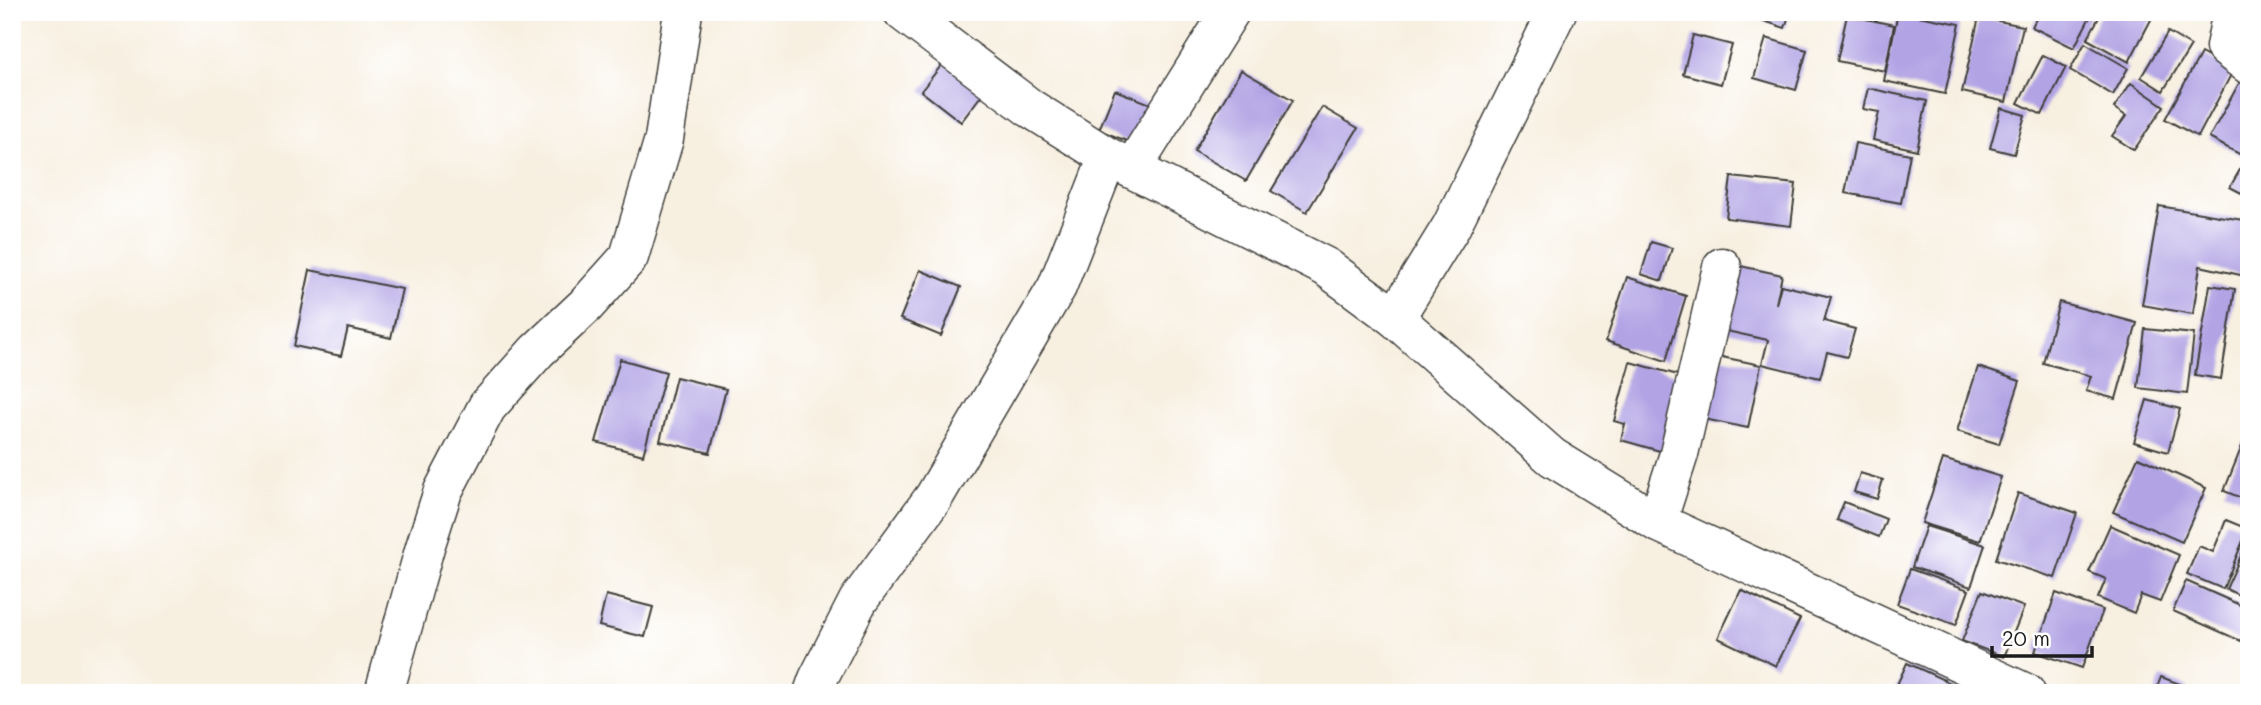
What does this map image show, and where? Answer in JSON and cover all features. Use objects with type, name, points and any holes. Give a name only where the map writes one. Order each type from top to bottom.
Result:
[{"type":"street","points":[[384,693],[443,491],[487,407],[537,351],[586,305],[629,257],[664,139],[683,12]]},
{"type":"street","points":[[903,12],[1030,108],[1120,163],[1326,267],[1395,318],[1552,457],[1657,522],[2026,693]]},
{"type":"street","points":[[813,693],[858,601],[934,497],[1057,288],[1120,163],[1230,12]]},
{"type":"street","points":[[1395,318],[1451,227],[1557,12]]},
{"type":"street","points":[[2232,12],[2225,47],[2249,65]]},
{"type":"street","points":[[1657,522],[1679,454],[1722,267]]},
{"type":"building","points":[[1747,12],[1790,12],[1785,28],[1746,15]]},
{"type":"building","points":[[1898,12],[1960,24],[1945,94],[1884,81]]},
{"type":"building","points":[[2039,12],[2084,12],[2091,15],[2074,48],[2032,27]]},
{"type":"building","points":[[2102,12],[2155,12],[2129,62],[2087,39]]},
{"type":"building","points":[[1847,15],[1894,25],[1885,71],[1837,61]]},
{"type":"building","points":[[1979,17],[2023,26],[2006,102],[1962,92]]},
{"type":"building","points":[[2168,32],[2191,46],[2163,91],[2141,77]]},
{"type":"building","points":[[1693,35],[1732,45],[1721,84],[1683,74]]},
{"type":"building","points":[[1766,38],[1807,50],[1796,90],[1754,78]]},
{"type":"building","points":[[2085,43],[2128,68],[2113,95],[2070,70]]},
{"type":"building","points":[[2201,53],[2233,71],[2198,137],[2165,119]]},
{"type":"building","points":[[2043,55],[2066,67],[2042,115],[2018,103]]},
{"type":"building","points":[[944,62],[983,93],[961,122],[921,91]]},
{"type":"building","points":[[1241,70],[1293,100],[1246,181],[1194,151]]},
{"type":"building","points":[[2243,76],[2249,79],[2249,146],[2243,156],[2209,138]]},
{"type":"building","points":[[2131,83],[2164,106],[2134,150],[2112,136],[2126,116],[2114,108]]},
{"type":"building","points":[[1868,88],[1927,101],[1917,150],[1873,140],[1879,112],[1863,109]]},
{"type":"building","points":[[1115,90],[1156,106],[1139,146],[1099,130]]},
{"type":"building","points":[[1322,107],[1358,128],[1307,212],[1271,191]]},
{"type":"building","points":[[2001,108],[2025,115],[2014,154],[1990,148]]},
{"type":"building","points":[[1855,143],[1910,154],[1901,203],[1845,193]]},
{"type":"building","points":[[2249,154],[2249,197],[2230,187]]},
{"type":"building","points":[[1731,177],[1796,184],[1791,226],[1726,218]]},
{"type":"building","points":[[2159,206],[2249,221],[2249,254],[2245,276],[2200,266],[2193,314],[2142,305]]},
{"type":"building","points":[[1651,242],[1672,248],[1662,281],[1641,274]]},
{"type":"building","points":[[1731,264],[1782,275],[1776,304],[1781,285],[1831,297],[1824,321],[1855,329],[1847,357],[1827,352],[1820,378],[1762,364],[1768,340],[1717,329]]},
{"type":"building","points":[[310,270],[402,289],[391,338],[348,328],[341,356],[294,346]]},
{"type":"building","points":[[920,270],[961,287],[941,336],[900,319]]},
{"type":"building","points":[[1627,277],[1686,296],[1666,361],[1606,341]]},
{"type":"building","points":[[2210,285],[2235,289],[2221,379],[2195,375]]},
{"type":"building","points":[[2059,302],[2137,323],[2116,399],[2086,391],[2091,376],[2043,363]]},
{"type":"building","points":[[2145,329],[2194,334],[2187,394],[2138,388]]},
{"type":"building","points":[[1712,355],[1761,365],[1748,428],[1699,418]]},
{"type":"building","points":[[620,359],[666,372],[643,455],[596,442]]},
{"type":"building","points":[[1630,362],[1689,378],[1667,453],[1621,440],[1625,424],[1614,421]]},
{"type":"building","points":[[1978,367],[2020,381],[1999,444],[1957,431]]},
{"type":"building","points":[[676,377],[726,389],[710,453],[660,441]]},
{"type":"building","points":[[2147,400],[2180,409],[2168,452],[2134,442]]},
{"type":"building","points":[[2244,441],[2249,443],[2249,501],[2224,491]]},
{"type":"building","points":[[2138,457],[2206,488],[2182,542],[2113,512]]},
{"type":"building","points":[[1943,459],[2001,477],[1980,541],[1922,523]]},
{"type":"building","points":[[1860,473],[1883,480],[1877,499],[1854,492]]},
{"type":"building","points":[[2018,493],[2077,513],[2055,578],[1996,559]]},
{"type":"building","points":[[1844,502],[1886,519],[1879,537],[1837,520]]},
{"type":"building","points":[[2226,520],[2248,529],[2223,589],[2187,574],[2199,546],[2213,552]]},
{"type":"building","points":[[2110,525],[2179,555],[2160,602],[2141,595],[2134,613],[2098,598],[2106,579],[2089,572]]},
{"type":"building","points":[[1926,526],[1985,545],[1971,587],[1912,567]]},
{"type":"building","points":[[2249,538],[2249,600],[2226,589]]},
{"type":"building","points":[[1910,569],[1969,590],[1956,625],[1897,604]]},
{"type":"building","points":[[2186,581],[2249,609],[2249,625],[2241,641],[2173,611]]},
{"type":"building","points":[[1741,590],[1800,619],[1776,666],[1718,638]]},
{"type":"building","points":[[1982,591],[2024,607],[2004,657],[1962,641]]},
{"type":"building","points":[[2056,593],[2103,610],[2082,668],[2035,652]]},
{"type":"building","points":[[606,595],[653,607],[645,637],[599,626]]},
{"type":"building","points":[[1907,663],[1955,685],[1952,693],[1893,693]]},
{"type":"building","points":[[2161,677],[2188,687],[2185,693],[2155,693]]}]
